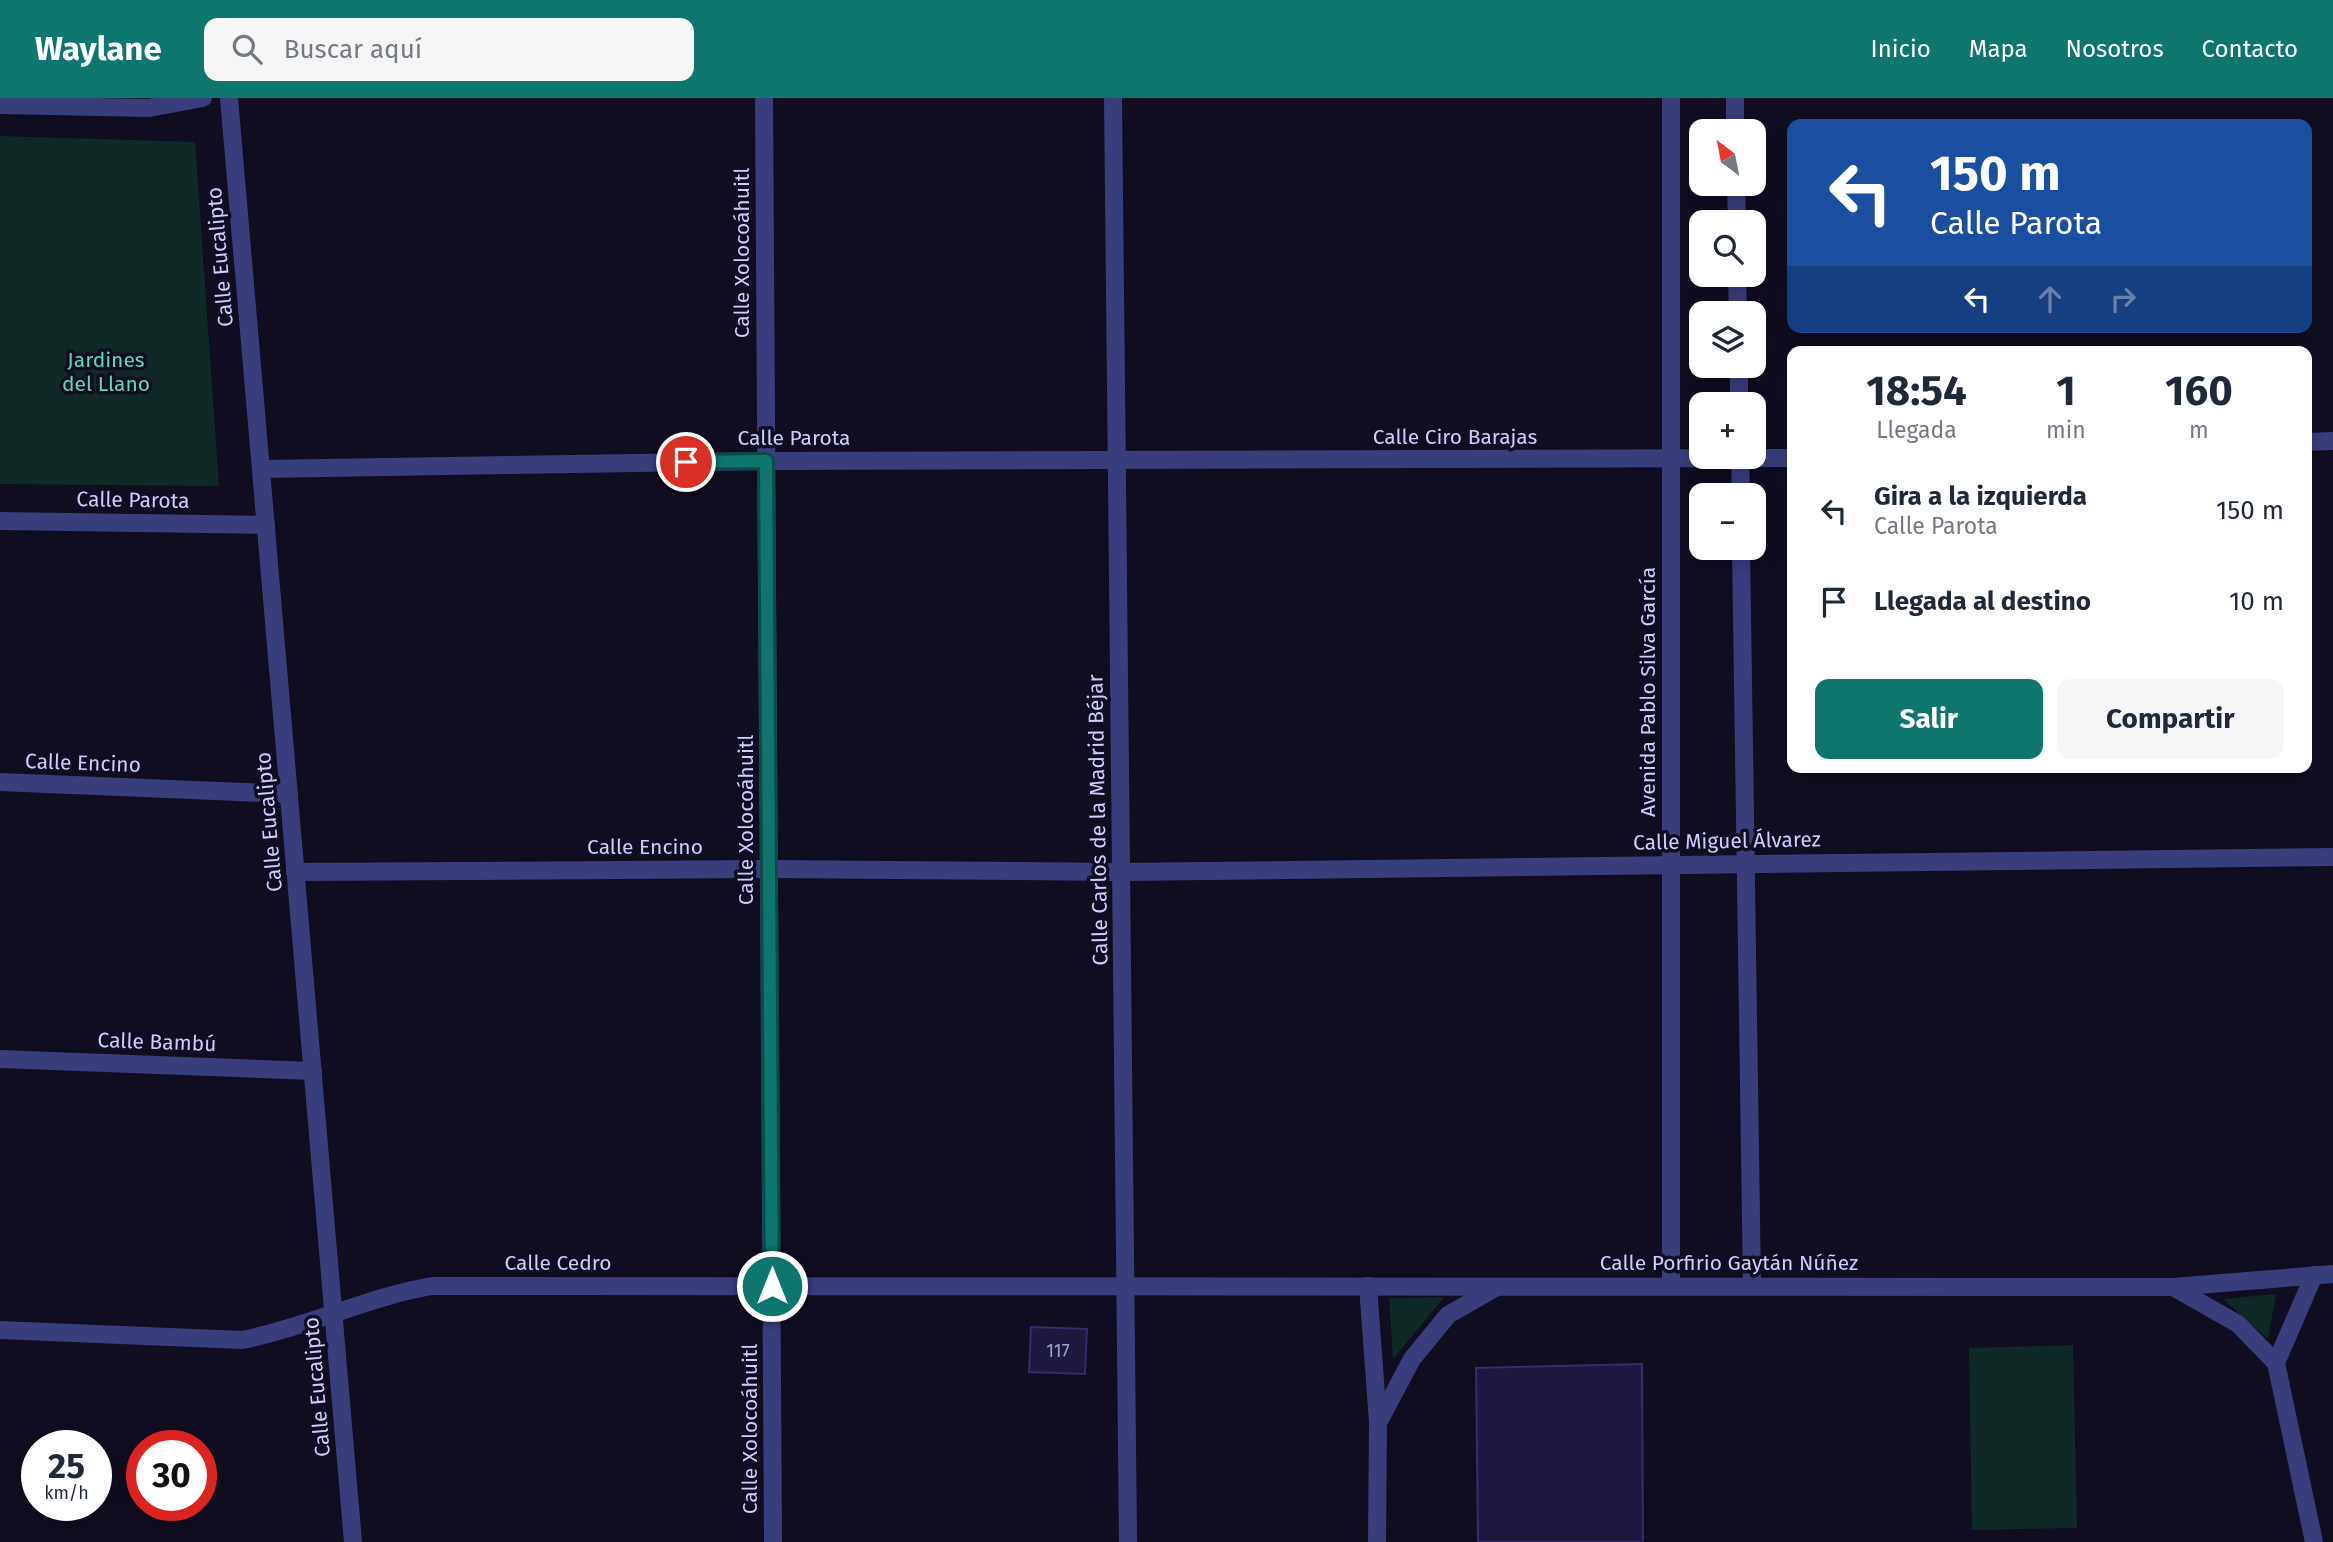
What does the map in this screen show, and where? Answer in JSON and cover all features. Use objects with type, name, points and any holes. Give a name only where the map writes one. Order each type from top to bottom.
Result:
[{"type":"street","points":[[0,105],[149,108],[203,98]]},
{"type":"street","name":"Calle Eucalipto","points":[[229,98],[353,1542]]},
{"type":"street","name":"Calle Xolocoáhuitl","points":[[764,98],[773,1542]]},
{"type":"street","name":"Calle Carlos de la Madrid Béjar","points":[[1113,98],[1128,1542]]},
{"type":"street","name":"Avenida Pablo Silva García","points":[[1671,98],[1671,1286]]},
{"type":"street","points":[[1735,98],[1735,119]]},
{"type":"street","points":[[2312,442],[2333,442]]},
{"type":"street","name":"Calle Ciro Barajas","points":[[1766,458],[1787,458]]},
{"type":"street","name":"Calle Ciro Barajas","points":[[1117,460],[1689,459]]},
{"type":"street","name":"Calle Parota","points":[[261,469],[766,461],[1117,460]]},
{"type":"street","name":"Calle Parota","points":[[0,521],[266,525]]},
{"type":"street","points":[[1741,560],[1752,1286]]},
{"type":"street","name":"Calle Encino","points":[[0,782],[289,794]]},
{"type":"street","name":"Calle Miguel Álvarez","points":[[1121,872],[2333,856]]},
{"type":"street","name":"Calle Encino","points":[[295,872],[769,869],[1121,872]]},
{"type":"street","name":"Calle Bambú","points":[[0,1059],[313,1071]]},
{"type":"street","name":"Calle Porfirio Gaytán Núñez","points":[[1125,1286],[2173,1287],[2333,1274]]},
{"type":"street","points":[[2276,1363],[2314,1275]]},
{"type":"street","name":"Calle Cedro","points":[[0,1330],[242,1340],[281,1332],[388,1294],[432,1286],[1125,1286]]},
{"type":"street","points":[[1368,1286],[1378,1423],[1377,1542]]},
{"type":"street","points":[[1378,1423],[1412,1359],[1448,1315],[1499,1286]]},
{"type":"street","points":[[2173,1287],[2238,1324],[2276,1363],[2314,1542]]},
{"type":"green space","name":"Jardines del Llano","points":[[0,136],[195,142],[219,486],[0,484]]},
{"type":"green space","points":[[2276,1294],[2268,1339],[2223,1299]]},
{"type":"green space","points":[[1444,1297],[1393,1359],[1389,1298]]},
{"type":"green space","points":[[2073,1345],[2077,1528],[1972,1530],[1969,1348]]},
{"type":"building","points":[[1031,1327],[1087,1329],[1085,1374],[1029,1372]]},
{"type":"building","points":[[1642,1364],[1643,1542],[1478,1542],[1476,1368]]},
{"type":"route","points":[[686,462],[766,461],[772,1286]]}]
